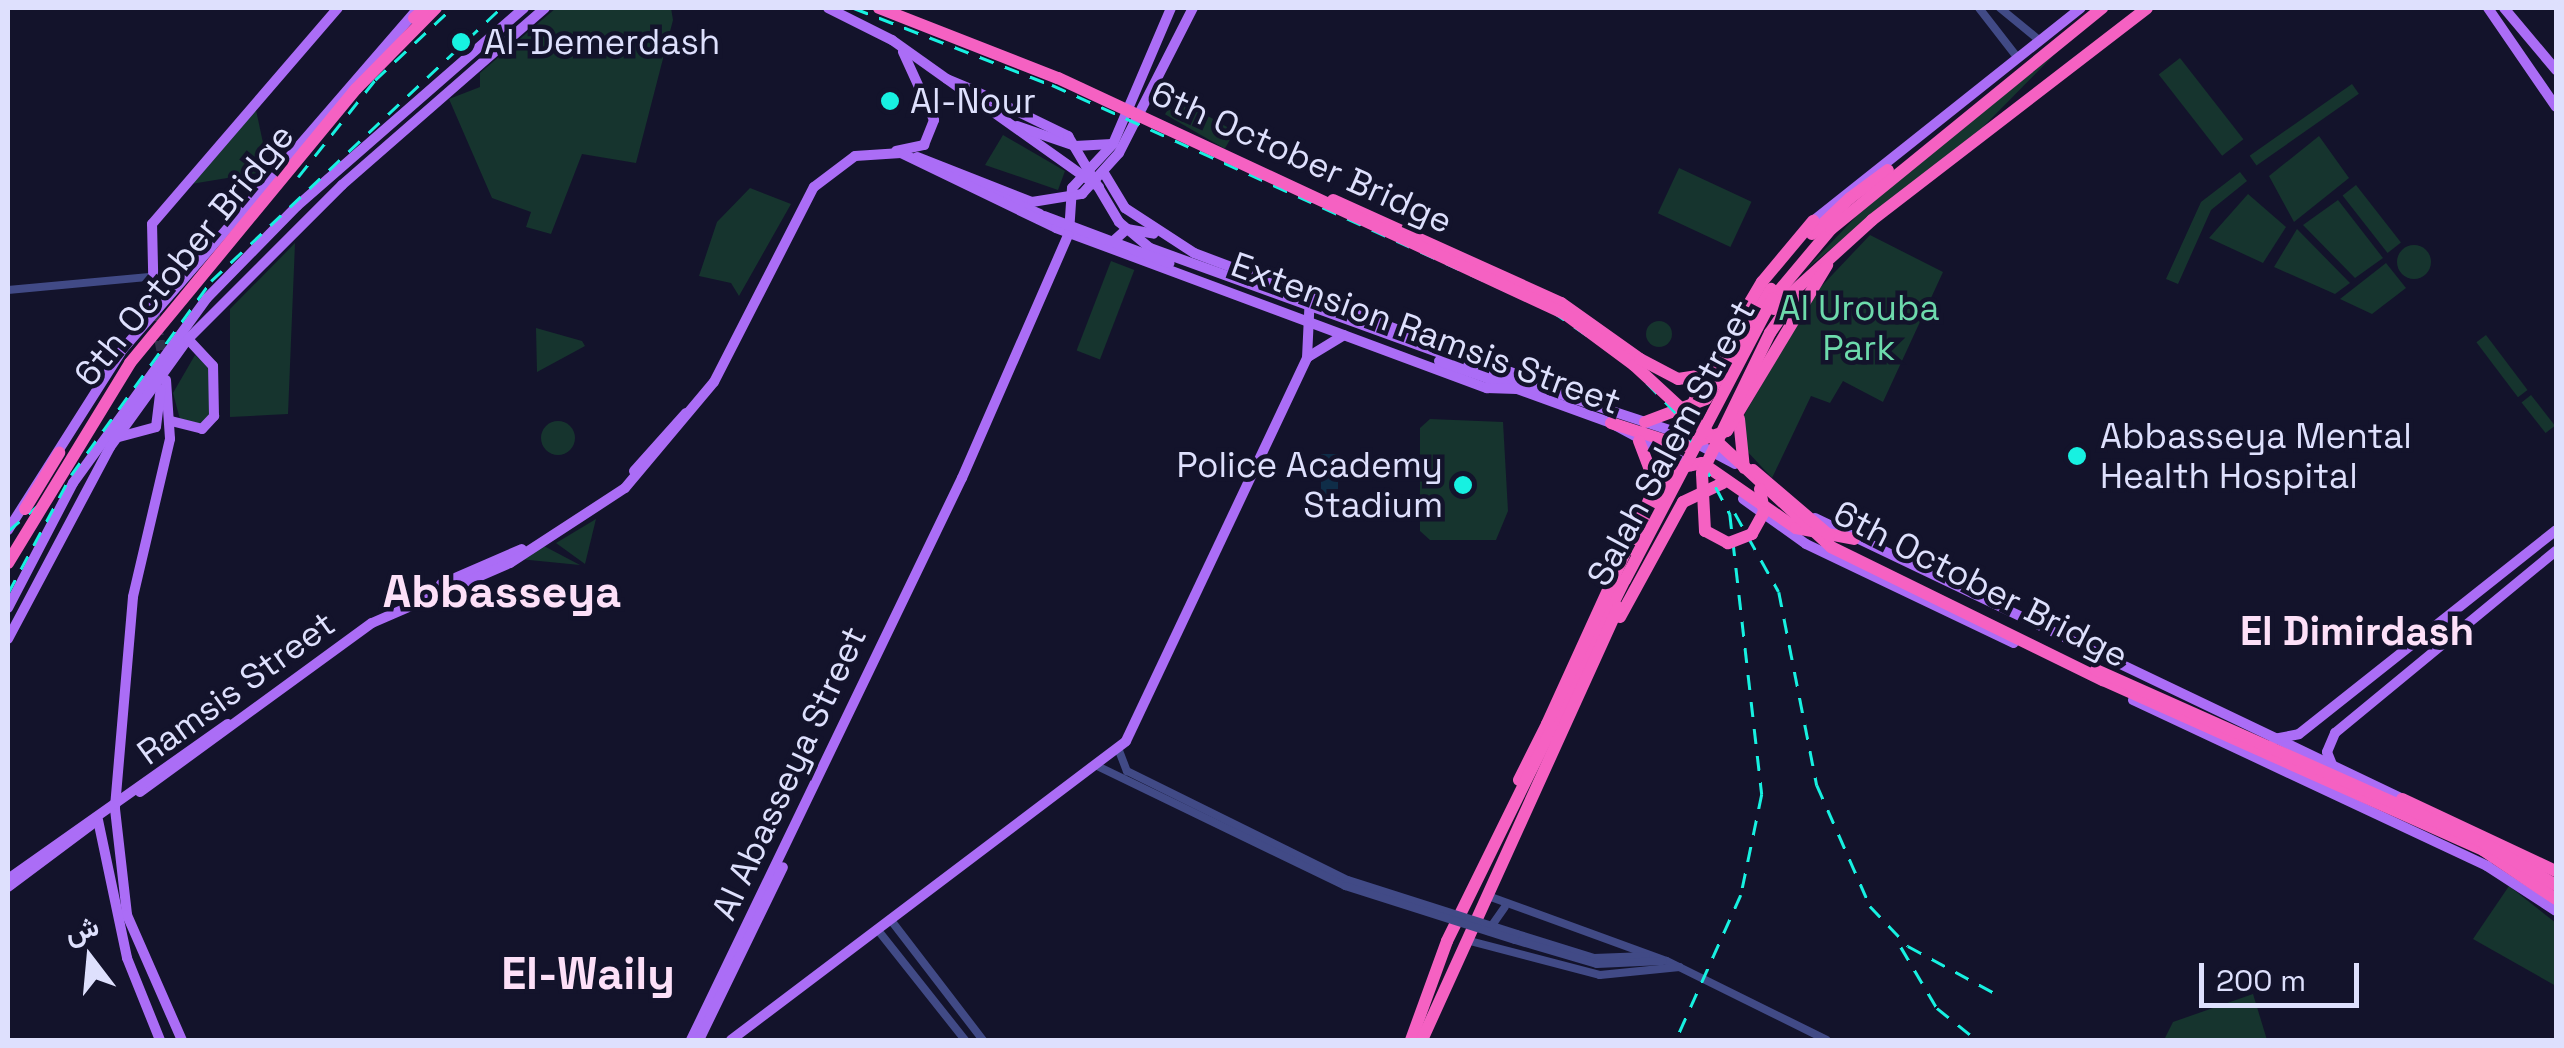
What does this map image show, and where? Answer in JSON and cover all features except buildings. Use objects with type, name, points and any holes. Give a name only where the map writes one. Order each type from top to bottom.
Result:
[{"type":"highway","name":"6th October Bridge","points":[[8,544],[159,314],[422,8]]},
{"type":"highway","name":"6th October Bridge","points":[[8,562],[130,363],[364,80],[436,8]]},
{"type":"highway","name":"6th October Bridge","points":[[879,8],[1048,74],[1565,314],[1634,364],[1760,489],[1848,556],[2517,869],[2556,898]]},
{"type":"highway","name":"6th October Bridge","points":[[900,8],[1436,241],[1561,303],[1640,360],[1851,549],[2185,712],[2484,842],[2556,886]]},
{"type":"highway","points":[[2067,34],[2089,8]]},
{"type":"highway","name":"Salah Salem Street","points":[[1422,1040],[1462,941],[1614,628],[1627,581],[1796,261],[1913,158],[2017,57],[2038,41],[2067,34],[2102,8]]},
{"type":"highway","name":"Salah Salem Street","points":[[1411,1040],[1514,808],[1615,598],[1774,309],[1822,264],[2147,8]]},
{"type":"highway","points":[[1640,360],[1682,380],[1714,370],[1780,270],[1850,198],[1868,183],[1913,158]]},
{"type":"highway","points":[[1514,808],[1547,724],[1706,374],[1762,282],[1813,221]]},
{"type":"highway","points":[[1612,423],[1660,442],[1702,444],[1741,414],[1835,256]]},
{"type":"highway","points":[[1645,422],[1692,410],[1713,389],[1796,261]]},
{"type":"highway","points":[[1760,489],[1764,512],[1752,534],[1728,543],[1705,531],[1702,473],[1770,333],[1822,264]]},
{"type":"highway","points":[[1713,389],[1741,414],[1744,470]]},
{"type":"highway","points":[[1639,441],[1660,496]]},
{"type":"highway","points":[[1615,598],[1660,496],[1687,464],[1715,467],[1796,528],[1854,539]]},
{"type":"highway","points":[[1614,628],[1682,502],[1723,483]]},
{"type":"highway","points":[[1660,496],[1682,502]]},
{"type":"highway","points":[[2258,762],[2517,869]]},
{"type":"highway","points":[[2402,799],[2429,807],[2556,874]]},
{"type":"main road","points":[[154,311],[150,278],[152,224],[338,8]]},
{"type":"main road","points":[[8,530],[154,311],[366,60],[422,8]]},
{"type":"main road","points":[[8,608],[64,497],[163,352],[298,206],[524,8]]},
{"type":"main road","points":[[8,639],[113,443],[188,339],[342,184],[545,8]]},
{"type":"main road","points":[[828,8],[898,44],[1004,121],[1075,146],[1112,144]]},
{"type":"main road","points":[[1069,233],[1069,200],[1080,175],[1112,144],[1170,8]]},
{"type":"main road","points":[[916,160],[944,162],[1032,202],[1069,200],[1104,173],[1193,8]]},
{"type":"main road","name":"Salah Salem Street","points":[[2038,41],[2082,8]]},
{"type":"main road","points":[[2488,8],[2556,96]]},
{"type":"main road","points":[[2504,8],[2556,70]]},
{"type":"main road","name":"Ramsis Street","points":[[8,880],[377,613],[526,546],[637,468],[710,378],[803,210],[836,164],[924,145],[934,120],[898,44]]},
{"type":"main road","name":"Salah Salem Street","points":[[1813,221],[2017,57]]},
{"type":"main road","points":[[2538,74],[2556,107]]},
{"type":"main road","points":[[942,78],[1068,136],[1119,222],[1150,248],[1489,375],[1517,389]]},
{"type":"main road","name":"Extension Ramsis Street","points":[[1004,121],[1173,242],[1420,335],[1535,385],[1702,444],[1854,539],[2556,874]]},
{"type":"main road","points":[[1868,183],[1916,135]]},
{"type":"main road","name":"Ramsis Street","points":[[895,152],[1069,233]]},
{"type":"main road","points":[[916,160],[1044,216],[1489,375]]},
{"type":"main road","points":[[1104,173],[1112,195]]},
{"type":"main road","name":"Ramsis Street","points":[[115,810],[372,623],[510,564],[625,488],[714,382],[803,210]]},
{"type":"main road","points":[[1108,248],[1134,228],[1173,242]]},
{"type":"main road","name":"Extension Ramsis Street","points":[[1069,233],[1487,388],[1517,389],[1612,423],[1723,483],[1806,544],[2258,762],[2487,866],[2556,911]]},
{"type":"main road","name":"Al Abasseya Street","points":[[699,1040],[938,530],[1069,233]]},
{"type":"main road","points":[[730,1040],[1122,744],[1307,358],[1314,324],[1310,295]]},
{"type":"main road","points":[[1392,352],[1400,328]]},
{"type":"main road","points":[[1307,358],[1346,335]]},
{"type":"main road","points":[[1410,359],[1420,335]]},
{"type":"main road","points":[[171,421],[208,428],[214,366],[188,339]]},
{"type":"main road","points":[[113,443],[156,427],[163,352]]},
{"type":"main road","name":"Extension Ramsis Street","points":[[1489,375],[1535,385]]},
{"type":"main road","points":[[162,380],[171,421],[168,451],[133,597],[115,810],[127,915],[179,1040]]},
{"type":"main road","points":[[113,443],[157,434],[168,451]]},
{"type":"main road","name":"Al Abasseya Street","points":[[691,1040],[938,530]]},
{"type":"main road","points":[[2270,739],[2298,734],[2556,530]]},
{"type":"main road","points":[[2334,768],[2328,743],[2361,710],[2556,551]]},
{"type":"main road","points":[[1934,606],[1951,602],[1946,584]]},
{"type":"main road","points":[[2050,660],[2065,642]]},
{"type":"main road","points":[[2348,694],[2361,710]]},
{"type":"main road","name":"Ramsis Street","points":[[8,887],[98,820],[115,793]]},
{"type":"main road","points":[[98,820],[127,958],[163,1040]]},
{"type":"street","points":[[1979,8],[2017,57],[2038,41],[2000,8]]},
{"type":"street","points":[[8,290],[150,278]]},
{"type":"street","points":[[1122,744],[1128,771],[1347,883]]},
{"type":"street","points":[[1094,765],[1347,883],[1598,964],[1667,960]]},
{"type":"street","points":[[1487,895],[1505,907],[1667,960],[1827,1040]]},
{"type":"street","points":[[1488,939],[1505,907]]},
{"type":"street","points":[[890,919],[983,1040]]},
{"type":"street","points":[[877,929],[965,1040]]},
{"type":"street","points":[[1516,937],[1594,958],[1650,955]]},
{"type":"street","points":[[1462,941],[1488,939],[1591,974],[1682,967]]},
{"type":"street","points":[[916,978],[929,968]]},
{"type":"green space","points":[[556,8],[671,8],[673,20],[636,163],[582,154],[551,234],[526,227],[531,212],[492,198],[449,99],[480,87],[480,73]]},
{"type":"green space","points":[[2054,55],[1982,128],[1806,269],[1869,203]]},
{"type":"green space","points":[[2180,58],[2243,139],[2222,156],[2159,75]]},
{"type":"green space","points":[[2352,84],[2359,94],[2256,166],[2250,156]]},
{"type":"green space","points":[[1175,97],[1235,132],[1225,149],[1165,114]]},
{"type":"green space","points":[[256,110],[269,171],[191,184]]},
{"type":"green space","points":[[1003,135],[1065,171],[1058,190],[985,165]]},
{"type":"green space","points":[[2319,136],[2349,178],[2294,222],[2269,176]]},
{"type":"green space","points":[[1679,168],[1752,202],[1730,247],[1658,213]]},
{"type":"green space","points":[[2240,172],[2247,181],[2211,210],[2178,284],[2166,279],[2201,202]]},
{"type":"green space","points":[[2356,185],[2401,243],[2388,253],[2343,195]]},
{"type":"green space","points":[[750,188],[791,204],[739,296],[731,283],[699,276],[717,222]]},
{"type":"green space","points":[[2248,194],[2286,227],[2263,263],[2209,238]]},
{"type":"green space","points":[[2338,200],[2383,258],[2355,278],[2303,225]]},
{"type":"green space","points":[[2297,229],[2350,283],[2335,294],[2274,267]]},
{"type":"green space","name":"Al Urouba Park","points":[[1870,235],[1943,272],[1883,402],[1843,381],[1830,403],[1811,396],[1772,478],[1746,450],[1743,417],[1815,293]]},
{"type":"green space","points":[[295,243],[288,414],[230,417],[230,309]]},
{"type":"green space","points":[[2414,245],[2426,250],[2431,262],[2426,274],[2414,279],[2402,274],[2397,262],[2402,250]]},
{"type":"green space","points":[[1111,261],[1134,270],[1100,360],[1077,351]]},
{"type":"green space","points":[[2386,263],[2406,288],[2372,314],[2340,299]]},
{"type":"green space","points":[[1659,321],[1668,325],[1672,334],[1668,343],[1659,347],[1650,343],[1646,334],[1650,325]]},
{"type":"green space","points":[[536,328],[582,341],[585,346],[537,372]]},
{"type":"green space","points":[[2486,335],[2528,390],[2518,397],[2476,342]]},
{"type":"green space","points":[[195,355],[209,368],[211,411],[202,426],[181,423],[173,393]]},
{"type":"green space","points":[[2531,395],[2555,426],[2546,433],[2522,402]]},
{"type":"green space","name":"Police Academy Stadium","points":[[1430,419],[1503,422],[1508,511],[1496,540],[1430,540],[1420,531],[1420,428]]},
{"type":"green space","points":[[558,421],[570,426],[575,438],[570,450],[558,455],[546,450],[541,438],[546,426]]},
{"type":"green space","points":[[596,519],[585,564],[556,543]]},
{"type":"green space","points":[[542,545],[580,565],[519,559]]},
{"type":"green space","points":[[2509,886],[2556,923],[2556,986],[2473,939]]},
{"type":"green space","points":[[2253,994],[2267,1040],[2164,1040],[2173,1022]]},
{"type":"water","points":[[1321,454],[1338,454],[1338,495],[1321,495]]},
{"type":"tunnel","points":[[154,311],[164,364]]},
{"type":"railway","points":[[298,177],[375,80],[452,8]]},
{"type":"railway","points":[[8,593],[71,475],[211,281],[501,8]]},
{"type":"railway","points":[[854,8],[1052,85],[1552,311],[1628,363],[1678,415],[1730,514],[1762,794],[1741,895],[1676,1040]]},
{"type":"railway","points":[[8,531],[49,496]]},
{"type":"railway","points":[[1735,513],[1779,592],[1817,785],[1870,906],[1908,946],[2000,996]]},
{"type":"railway","points":[[1901,947],[1937,1008],[1977,1040]]},
{"type":"place","name":"Al-Demerdash","points":[[461,42]]},
{"type":"place","name":"Al-Nour","points":[[890,101]]},
{"type":"place","name":"Abbasseya Mental Health Hospital","points":[[2077,456]]},
{"type":"place","name":"Police Academy Stadium","points":[[1463,485]]},
{"type":"district","name":"Abbasseya","points":[[502,592]]},
{"type":"district","name":"El Dimirdash","points":[[2357,632]]},
{"type":"district","name":"El-Waily","points":[[588,974]]}]
